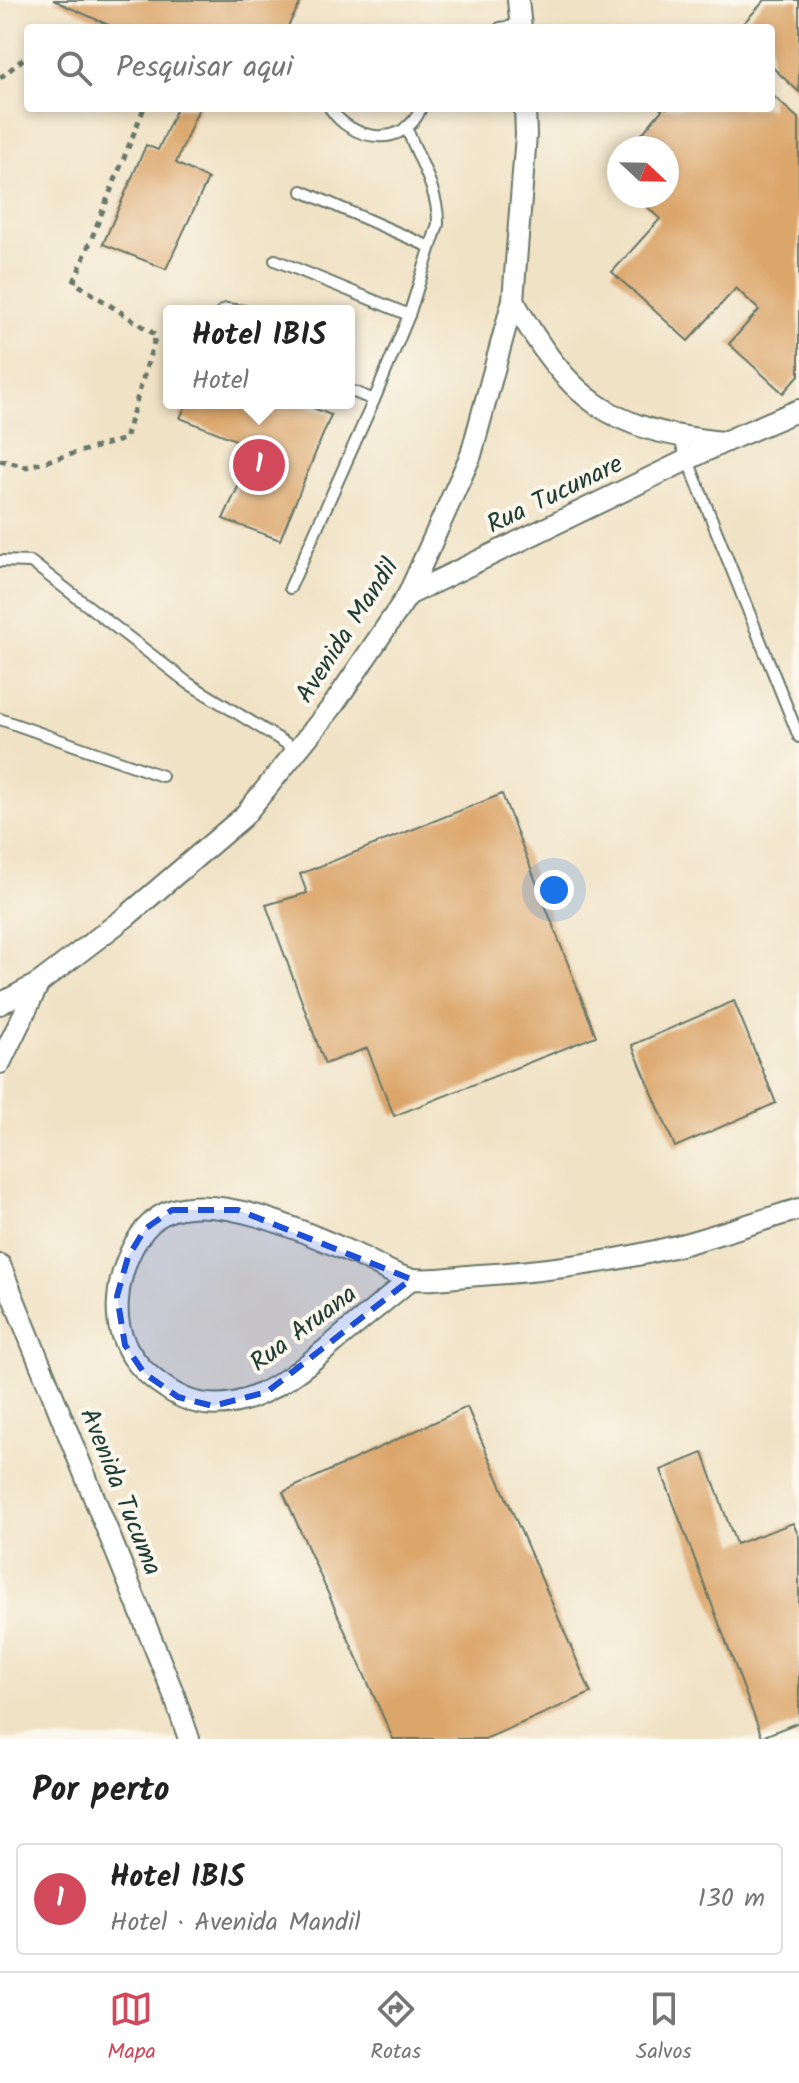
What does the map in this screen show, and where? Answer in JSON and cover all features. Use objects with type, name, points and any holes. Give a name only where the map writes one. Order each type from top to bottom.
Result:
[{"type":"street","points":[[518,0],[521,24]]},
{"type":"street","name":"Avenida Mandil","points":[[0,1004],[39,983],[127,916],[243,817],[332,707],[408,595],[471,455],[513,300],[525,112]]},
{"type":"street","name":"Rua Tucunare","points":[[513,300],[538,344],[566,380],[600,408],[638,427],[679,438],[724,442]]},
{"type":"street","name":"Rua Tucunare","points":[[408,595],[724,442],[799,410]]},
{"type":"street","points":[[0,1063],[39,983]]},
{"type":"street","name":"Rua Aruana","points":[[411,1279],[304,1368],[267,1392],[241,1402],[213,1406],[178,1397],[144,1373],[125,1345],[117,1321],[117,1296],[128,1257],[145,1229],[172,1210],[238,1210],[283,1224],[411,1279],[543,1271],[610,1259],[677,1246],[799,1209]]},
{"type":"street","name":"Avenida Tucuma","points":[[0,1265],[189,1739]]},
{"type":"lane","points":[[333,112],[339,121],[367,136],[384,137],[406,127],[418,112]]},
{"type":"lane","points":[[290,588],[409,315],[438,224],[438,212],[406,127]]},
{"type":"lane","points":[[302,191],[430,247]]},
{"type":"lane","points":[[275,260],[409,315]]},
{"type":"lane","points":[[355,392],[374,400]]},
{"type":"lane","points":[[679,438],[799,737]]},
{"type":"lane","points":[[0,561],[31,562],[188,683],[297,750]]},
{"type":"lane","points":[[0,719],[162,776]]},
{"type":"path","points":[[0,78],[24,58]]},
{"type":"path","points":[[0,460],[26,467],[125,439],[156,335],[74,282],[142,112]]},
{"type":"highlighted area","points":[[172,1210],[238,1210],[411,1279],[267,1392],[213,1406],[178,1397],[144,1373],[125,1345],[117,1296],[128,1257],[145,1229]]},
{"type":"building","points":[[53,0],[302,0],[289,24],[106,24]]},
{"type":"building","points":[[765,0],[799,0],[799,92],[775,70],[775,24],[743,24]]},
{"type":"building","points":[[775,98],[799,119],[799,375],[783,393],[729,344],[759,310],[736,288],[688,341],[612,272],[660,219],[649,208],[679,208],[679,136],[640,136],[660,112],[775,112]]},
{"type":"building","points":[[175,112],[197,112],[176,163],[208,179],[166,269],[103,244],[146,145],[158,150]]},
{"type":"building","points":[[184,409],[316,409],[331,415],[280,540],[223,519],[256,448],[180,418]]},
{"type":"building","points":[[502,794],[596,1036],[394,1116],[367,1048],[325,1064],[266,905],[307,893],[300,874]]},
{"type":"building","points":[[734,1001],[776,1103],[675,1147],[632,1045]]},
{"type":"building","points":[[467,1407],[591,1693],[485,1739],[393,1739],[283,1492]]},
{"type":"building","points":[[703,1453],[736,1544],[793,1523],[799,1537],[799,1722],[762,1737],[661,1470]]},
{"type":"place","name":"Hotel IBIS","points":[[259,465]]}]
